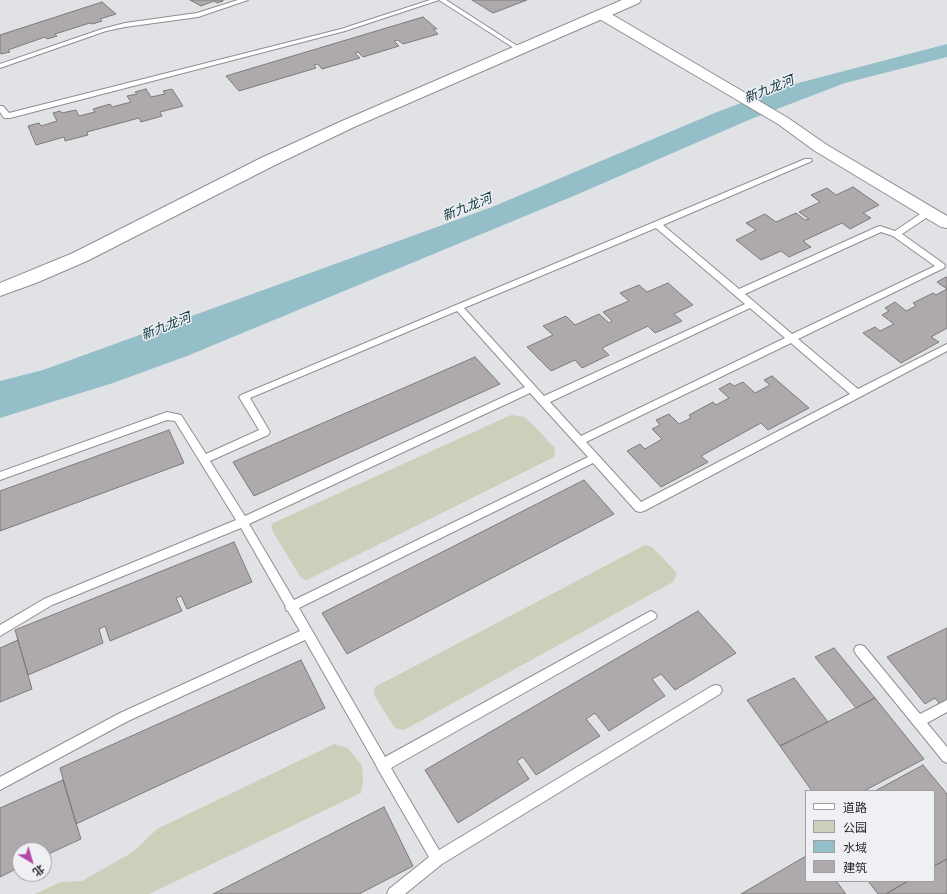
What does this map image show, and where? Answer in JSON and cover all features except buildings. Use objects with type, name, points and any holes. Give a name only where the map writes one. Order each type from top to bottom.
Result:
[{"type":"street","points":[[0,290],[80,257],[267,162],[341,128],[634,0]]},
{"type":"street","points":[[601,14],[783,121],[821,148],[947,223]]},
{"type":"lane","points":[[0,66],[104,30],[125,25],[198,16],[245,0]]},
{"type":"lane","points":[[0,108],[7,116],[343,30],[436,0]]},
{"type":"lane","points":[[442,0],[519,49]]},
{"type":"lane","points":[[204,459],[265,432],[244,397],[808,161]]},
{"type":"lane","points":[[896,234],[929,212]]},
{"type":"lane","points":[[657,224],[857,394]]},
{"type":"lane","points":[[579,441],[941,266],[896,234],[880,229],[739,294]]},
{"type":"lane","points":[[543,401],[752,304]]},
{"type":"lane","points":[[458,308],[640,508],[947,347]]},
{"type":"lane","points":[[0,631],[48,602],[243,522],[531,388]]},
{"type":"lane","points":[[0,476],[167,416],[178,418],[243,522],[290,607],[437,859]]},
{"type":"lane","points":[[290,607],[594,458]]},
{"type":"lane","points":[[382,766],[651,616]]},
{"type":"lane","points":[[0,784],[124,717],[306,634]]},
{"type":"lane","points":[[860,650],[947,757]]},
{"type":"lane","points":[[394,894],[437,859],[716,690]]},
{"type":"lane","points":[[918,721],[947,706]]},
{"type":"green space","points":[[511,415],[525,417],[555,448],[554,457],[307,580],[301,578],[273,532],[271,524]]},
{"type":"green space","points":[[645,545],[652,547],[677,573],[673,582],[404,730],[395,728],[374,695],[375,687]]},
{"type":"green space","points":[[334,744],[348,748],[362,766],[363,782],[361,793],[149,894],[35,894],[61,882],[82,881],[133,852],[157,829]]},
{"type":"water","name":"新九龙河","points":[[947,44],[947,57],[845,83],[751,119],[576,195],[187,356],[113,383],[0,418],[0,381],[43,370],[492,207],[717,112],[787,86]]}]
